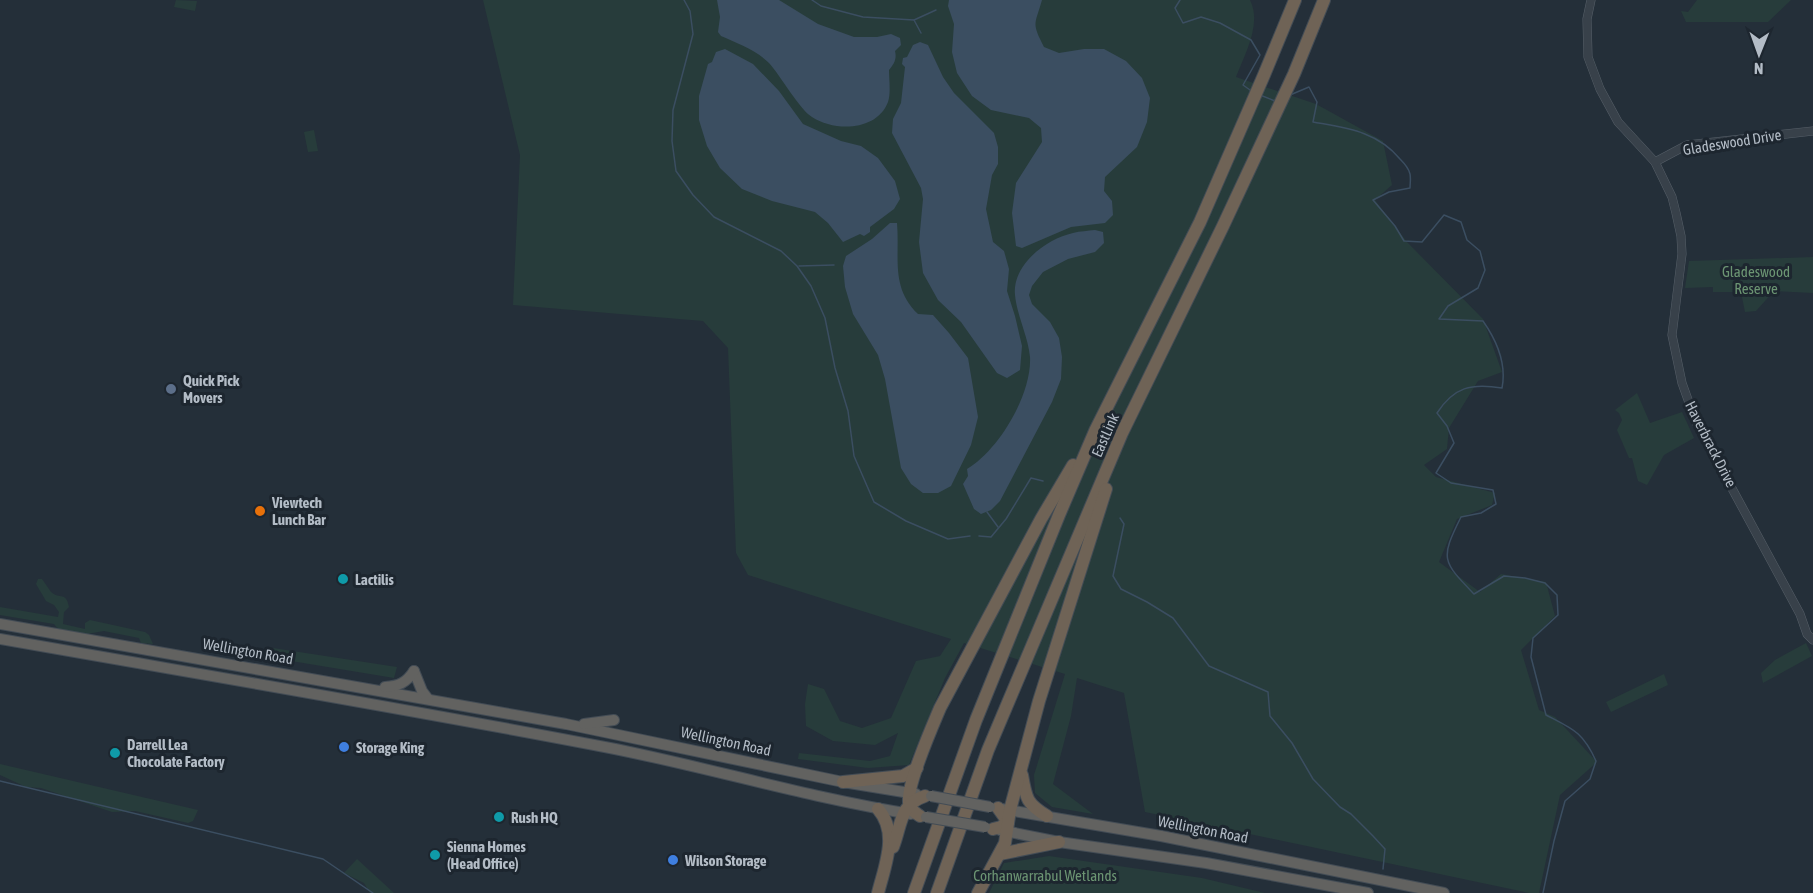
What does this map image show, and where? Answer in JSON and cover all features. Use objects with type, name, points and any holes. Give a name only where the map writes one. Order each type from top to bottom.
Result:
[{"type":"highway","name":"EastLink","points":[[914,893],[943,807],[996,668],[1059,514],[1095,431],[1200,222],[1295,0]]},
{"type":"highway","name":"EastLink","points":[[937,893],[987,750],[1122,433],[1263,141],[1324,0]]},
{"type":"highway","points":[[887,859],[894,845],[927,738],[945,699],[1041,519],[1095,431]]},
{"type":"highway","points":[[907,803],[912,811],[923,816],[989,828],[1001,827],[1122,433]]},
{"type":"highway","name":"Wellington Road","points":[[0,624],[617,734],[843,782],[907,803]]},
{"type":"highway","name":"Wellington Road","points":[[0,639],[408,710],[614,749],[878,809],[907,803]]},
{"type":"highway","points":[[369,688],[401,684],[408,680],[414,671],[428,699]]},
{"type":"highway","points":[[408,710],[410,696]]},
{"type":"highway","points":[[566,724],[614,720]]},
{"type":"highway","points":[[614,749],[617,734]]},
{"type":"highway","points":[[843,782],[903,776],[917,768]]},
{"type":"highway","points":[[1021,768],[1028,801],[1032,807],[1047,816]]},
{"type":"highway","points":[[907,803],[928,796]]},
{"type":"highway","name":"Wellington Road","points":[[928,796],[1003,816],[1059,842],[1185,860],[1368,893]]},
{"type":"highway","points":[[878,809],[885,817],[890,839],[879,893]]},
{"type":"highway","points":[[978,893],[1000,854],[1003,816]]},
{"type":"highway","name":"Wellington Road","points":[[1003,816],[1047,816],[1444,893]]},
{"type":"highway","points":[[1000,854],[1059,842]]},
{"type":"highway","points":[[1288,878],[1291,862]]},
{"type":"street","name":"Haverbrack Drive","points":[[1591,0],[1587,19],[1588,57],[1600,88],[1618,122],[1654,162],[1672,197],[1681,236],[1682,261],[1672,335],[1682,383],[1696,422],[1800,614],[1813,632]]},
{"type":"street","name":"Gladeswood Drive","points":[[1654,162],[1687,145],[1813,131]]},
{"type":"street","name":"Haverbrack Drive","points":[[1800,614],[1807,634],[1813,640]]},
{"type":"green space","points":[[176,0],[197,1],[195,11],[174,7]]},
{"type":"green space","points":[[483,0],[1250,0],[1253,9],[1253,29],[1248,49],[1236,77],[1316,104],[1383,141],[1392,185],[1375,200],[1407,242],[1483,319],[1502,372],[1478,381],[1449,428],[1447,449],[1424,465],[1436,477],[1495,493],[1492,505],[1457,519],[1439,562],[1480,592],[1501,574],[1546,582],[1555,616],[1521,650],[1539,710],[1555,717],[1597,762],[1560,795],[1539,893],[1529,893],[1145,812],[1124,693],[1077,678],[1071,716],[1053,784],[1093,814],[1052,807],[1035,793],[1034,775],[1065,674],[964,643],[945,678],[909,765],[868,768],[798,759],[799,753],[870,761],[890,756],[898,733],[875,745],[833,741],[806,726],[805,704],[808,684],[824,689],[840,721],[862,728],[891,718],[916,661],[940,656],[951,639],[748,575],[736,553],[728,348],[703,321],[513,305],[520,155]]},
{"type":"green space","points":[[1697,0],[1791,0],[1768,22],[1686,22],[1681,11],[1688,12]]},
{"type":"green space","points":[[314,130],[318,151],[308,152],[304,132]]},
{"type":"green space","name":"Gladeswood Reserve","points":[[1813,257],[1813,293],[1774,291],[1756,311],[1745,312],[1741,292],[1713,292],[1713,287],[1685,288],[1689,261]]},
{"type":"green space","points":[[1637,393],[1650,423],[1682,412],[1694,438],[1664,455],[1647,485],[1638,481],[1632,458],[1629,458],[1617,430],[1622,420],[1615,410]]},
{"type":"green space","points":[[38,579],[42,579],[51,592],[64,597],[68,602],[69,607],[64,612],[63,624],[85,629],[85,623],[90,620],[145,632],[153,644],[141,643],[139,638],[104,631],[87,634],[58,629],[54,624],[0,615],[0,607],[58,617],[59,612],[54,605],[46,601],[36,584]]},
{"type":"green space","points":[[1806,643],[1812,656],[1763,683],[1761,673],[1775,660]]},
{"type":"green space","points":[[273,648],[397,667],[394,678],[273,658]]},
{"type":"green space","points":[[1664,674],[1668,685],[1611,712],[1606,702]]},
{"type":"green space","points":[[0,764],[198,810],[193,821],[188,823],[135,811],[112,812],[41,788],[26,787],[0,775]]},
{"type":"green space","name":"Corhanwarrabul Wetlands","points":[[1049,856],[1202,878],[1265,893],[989,893],[1004,863]]},
{"type":"green space","points":[[357,859],[394,893],[370,893],[364,883],[344,873]]},
{"type":"water","points":[[717,0],[779,0],[818,24],[854,37],[877,37],[891,34],[900,38],[901,45],[895,51],[895,61],[889,70],[889,98],[883,112],[875,119],[854,126],[832,125],[812,117],[764,58],[721,36],[718,32],[720,17]]},
{"type":"water","points":[[949,0],[1042,0],[1036,19],[1036,28],[1044,47],[1059,53],[1104,49],[1126,61],[1142,78],[1150,98],[1147,122],[1137,147],[1105,177],[1104,191],[1112,201],[1113,215],[1105,223],[1071,227],[1022,248],[1016,246],[1012,213],[1016,183],[1042,142],[1041,128],[1029,118],[991,110],[972,96],[957,73],[952,52],[954,24],[948,6]]},
{"type":"water","points":[[920,42],[928,45],[943,77],[954,93],[994,133],[998,147],[998,164],[992,175],[986,209],[993,242],[1004,251],[1009,269],[1007,291],[1022,346],[1020,370],[1007,378],[997,373],[961,322],[938,300],[923,273],[919,242],[923,199],[921,188],[892,133],[893,119],[901,103],[905,67],[902,64],[903,58],[907,57],[913,45]]},
{"type":"water","points":[[725,49],[753,64],[779,91],[803,124],[841,141],[861,146],[878,158],[895,181],[900,199],[894,209],[870,227],[870,232],[843,242],[828,223],[815,212],[772,201],[742,189],[720,168],[707,146],[699,120],[699,96],[708,64],[712,62],[716,52]]},
{"type":"water","points":[[890,223],[897,223],[898,271],[903,293],[909,304],[918,314],[933,315],[968,358],[978,417],[971,445],[951,486],[938,493],[923,493],[911,484],[901,468],[885,379],[878,355],[853,314],[845,287],[843,266],[846,256],[872,239]]},
{"type":"water","points":[[1095,230],[1103,232],[1104,243],[1095,252],[1068,259],[1043,272],[1032,286],[1029,295],[1032,304],[1050,322],[1059,338],[1062,357],[1061,379],[1052,402],[1000,501],[991,510],[981,514],[974,509],[963,484],[968,476],[967,469],[979,461],[990,449],[1011,421],[1029,372],[1029,349],[1015,295],[1019,274],[1033,255],[1052,241],[1073,233]]},
{"type":"waterway","points":[[684,0],[690,11],[693,34],[673,110],[672,141],[676,171],[693,195],[714,217],[781,251],[797,266],[811,286],[825,318],[835,368],[848,411],[854,456],[874,502],[906,521],[948,539],[970,536]]},
{"type":"waterway","points":[[812,0],[821,6],[863,17],[914,20],[936,10]]},
{"type":"waterway","points":[[1180,0],[1175,8],[1183,23],[1201,17],[1220,23],[1251,40],[1260,55],[1243,85],[1250,90]]},
{"type":"waterway","points":[[914,20],[921,33]]},
{"type":"waterway","points":[[1290,95],[1309,87],[1317,102],[1313,122],[1349,129],[1371,137],[1381,142],[1405,164],[1410,174],[1410,188],[1389,192],[1373,200],[1395,226],[1404,241],[1422,242],[1444,215],[1461,222],[1467,240],[1480,251],[1485,270],[1478,288],[1448,306],[1439,319],[1483,321],[1500,353],[1503,370],[1502,388],[1481,386],[1464,389],[1443,404],[1437,413],[1447,426],[1454,443],[1436,473],[1451,483],[1493,490],[1496,504],[1481,513],[1461,517],[1447,551],[1448,559],[1450,566],[1474,594],[1504,576],[1545,583],[1557,595],[1558,615],[1533,638],[1531,657],[1546,715],[1582,737],[1596,761],[1590,779],[1565,801],[1543,893]]},
{"type":"waterway","points":[[1260,95],[1275,101]]},
{"type":"waterway","points":[[799,266],[834,265]]},
{"type":"waterway","points":[[979,536],[991,537],[1006,519],[1031,478],[1043,481]]},
{"type":"waterway","points":[[987,512],[998,527]]},
{"type":"waterway","points":[[1120,518],[1124,524],[1113,576],[1121,589],[1173,618],[1209,666],[1268,692],[1270,716],[1292,743],[1313,779],[1385,849],[1383,869]]},
{"type":"waterway","points":[[0,781],[323,859],[373,893]]},
{"type":"place","name":"Quick Pick Movers","points":[[171,389]]},
{"type":"place","name":"Viewtech Lunch Bar","points":[[260,511]]},
{"type":"place","name":"Lactilis","points":[[343,579]]},
{"type":"place","name":"Storage King","points":[[344,747]]},
{"type":"place","name":"Darrell Lea Chocolate Factory","points":[[115,753]]},
{"type":"place","name":"Rush HQ","points":[[499,817]]},
{"type":"place","name":"Sienna Homes (Head Office)","points":[[435,855]]},
{"type":"place","name":"Wilson Storage","points":[[673,860]]}]
